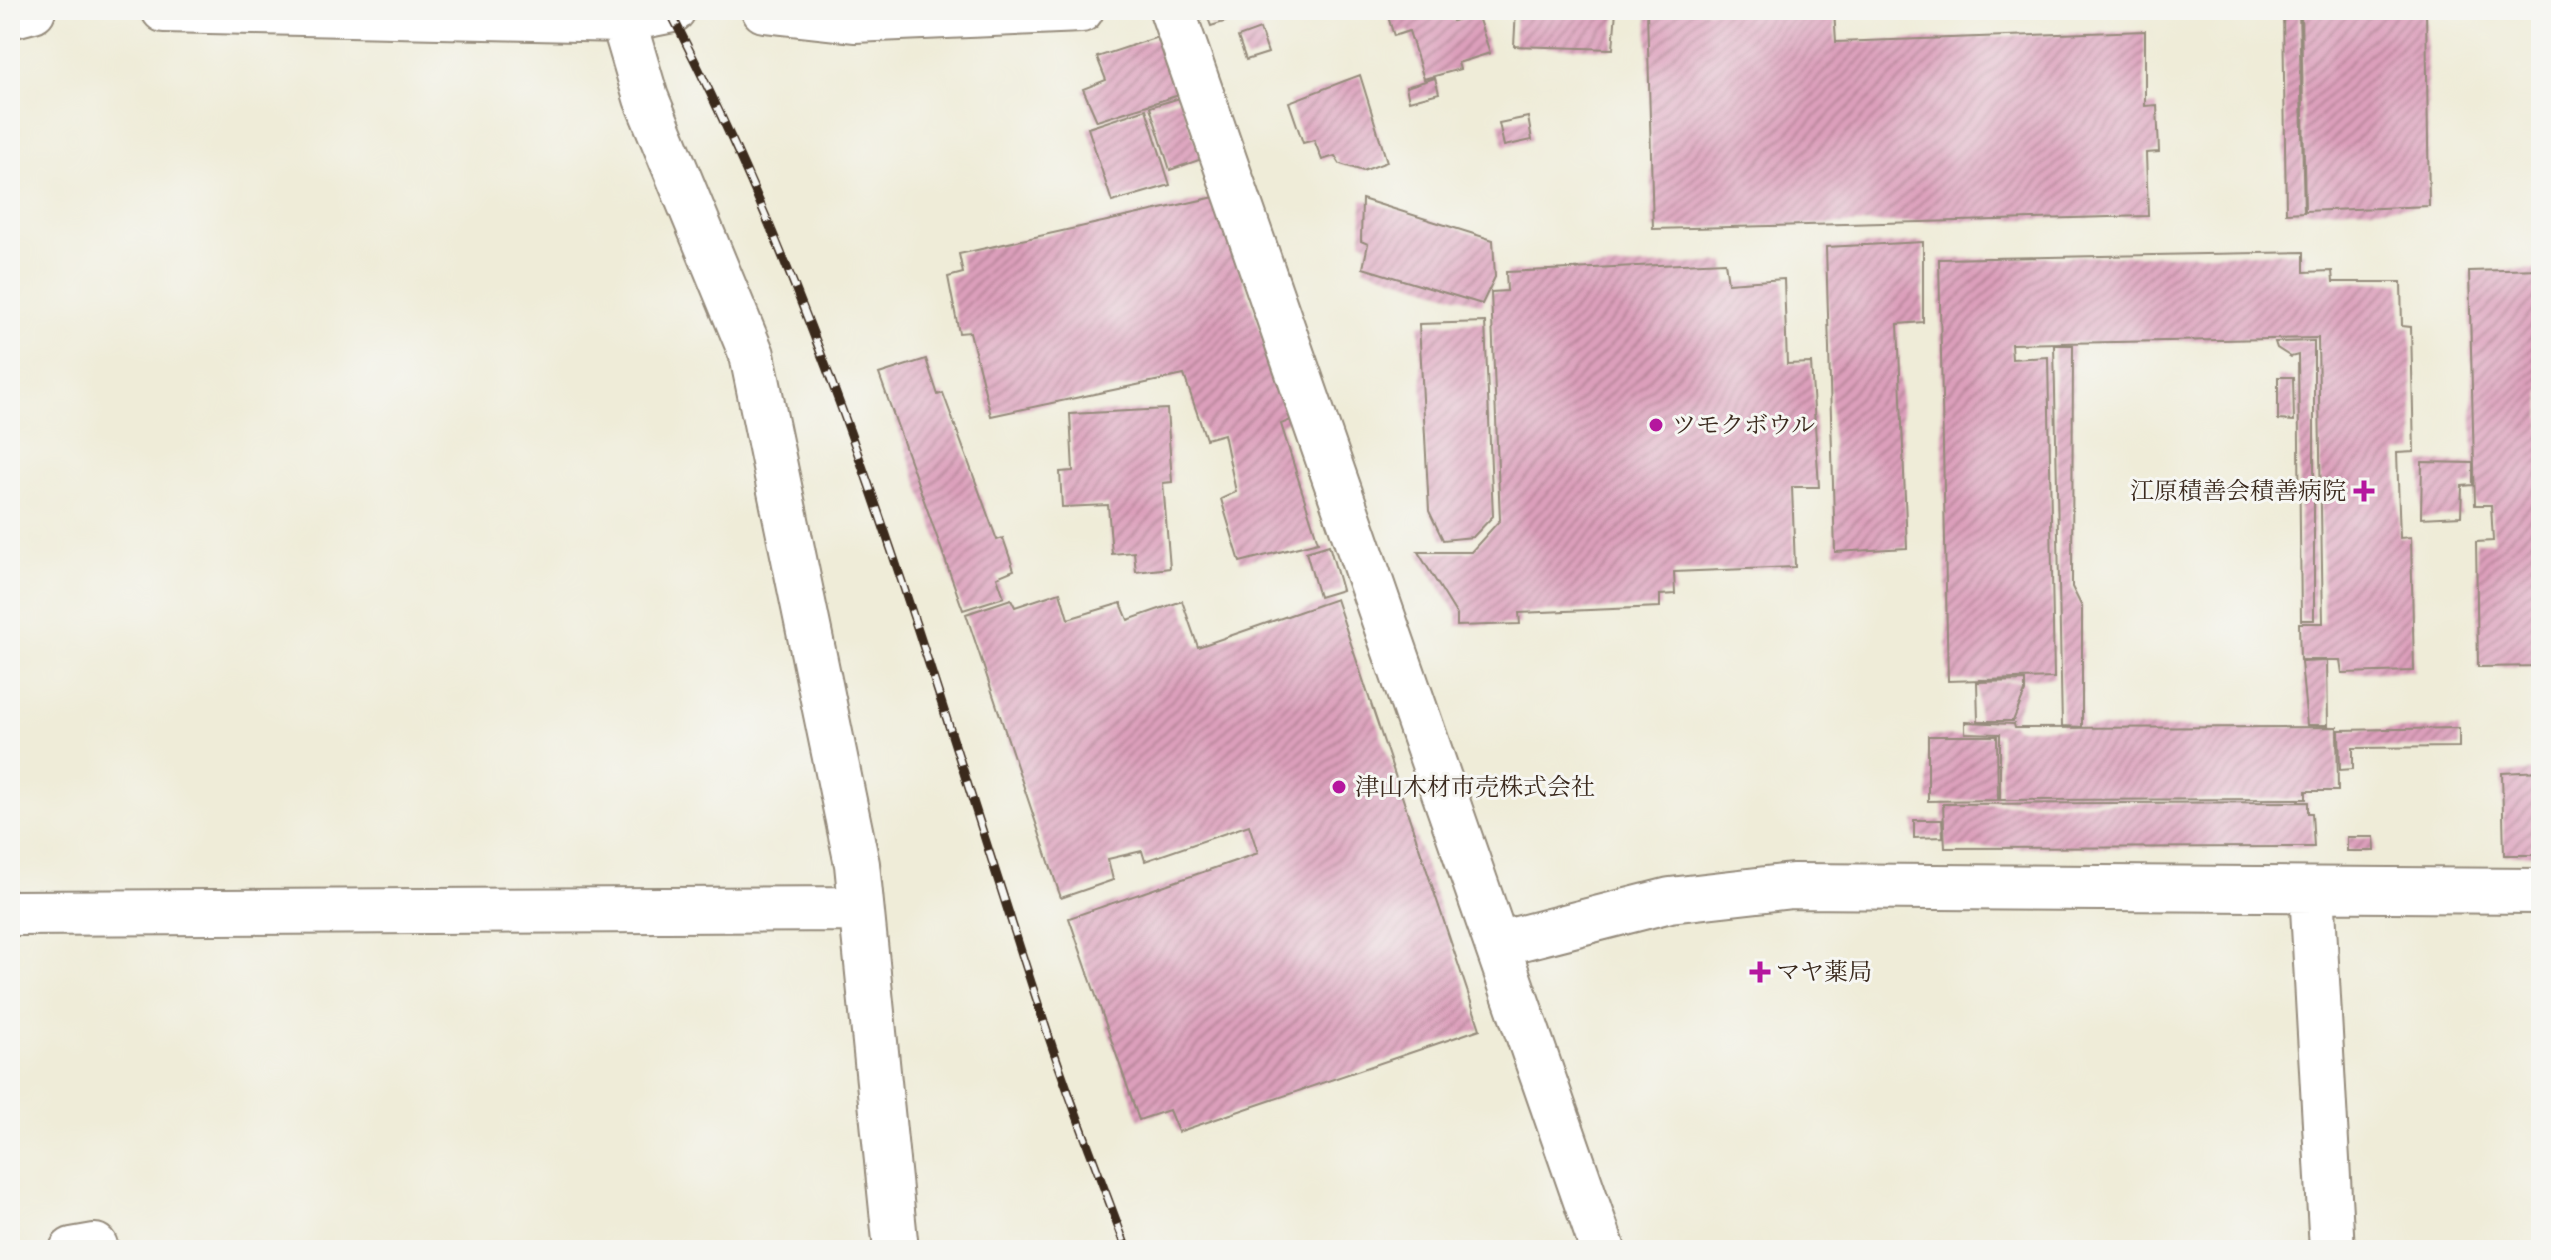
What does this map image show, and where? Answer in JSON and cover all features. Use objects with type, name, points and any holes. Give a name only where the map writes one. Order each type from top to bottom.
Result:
[{"type":"street","points":[[10,16],[33,10]]},
{"type":"street","points":[[164,10],[623,20],[673,10]]},
{"type":"street","points":[[764,10],[854,20],[1081,10]]},
{"type":"street","points":[[1172,10],[1603,1250]]},
{"type":"street","points":[[623,20],[646,98],[752,355],[857,864],[896,1250]]},
{"type":"street","points":[[1498,944],[1670,900],[1792,886],[2541,891]]},
{"type":"street","points":[[2312,890],[2332,1250]]},
{"type":"street","points":[[10,913],[861,909]]},
{"type":"building","points":[[1205,10],[1259,10],[1259,11],[1211,26]]},
{"type":"building","points":[[1386,10],[1449,10],[1453,21],[1477,14],[1490,53],[1458,63],[1460,69],[1424,79],[1409,31],[1394,36]]},
{"type":"building","points":[[1516,10],[1616,10],[1613,49],[1514,46]]},
{"type":"building","points":[[1647,10],[1834,10],[1836,42],[2145,31],[2145,106],[2157,105],[2159,152],[2146,153],[2148,216],[1653,229]]},
{"type":"building","points":[[2283,10],[2299,10],[2304,212],[2286,213]]},
{"type":"building","points":[[2301,10],[2426,10],[2429,206],[2305,211]]},
{"type":"building","points":[[1260,29],[1268,53],[1246,60],[1238,37]]},
{"type":"building","points":[[1158,37],[1179,95],[1097,121],[1083,89],[1106,80],[1097,57]]},
{"type":"building","points":[[1360,75],[1387,162],[1363,171],[1340,164],[1335,156],[1322,160],[1314,140],[1303,143],[1289,102]]},
{"type":"building","points":[[1435,78],[1439,93],[1409,101],[1406,87]]},
{"type":"building","points":[[1180,98],[1202,159],[1170,170],[1150,107]]},
{"type":"building","points":[[1146,109],[1170,185],[1112,202],[1088,128]]},
{"type":"building","points":[[1528,117],[1532,140],[1504,146],[1499,123]]},
{"type":"building","points":[[1215,197],[1291,420],[1281,424],[1318,542],[1240,562],[1221,499],[1236,492],[1224,434],[1206,439],[1184,375],[991,416],[970,332],[959,333],[948,277],[963,273],[959,254]]},
{"type":"building","points":[[1362,199],[1493,240],[1495,277],[1482,304],[1363,268],[1368,244],[1361,241]]},
{"type":"building","points":[[1923,242],[1923,322],[1898,324],[1907,548],[1835,552],[1826,247]]},
{"type":"building","points":[[2304,252],[2304,272],[2332,271],[2333,282],[2401,282],[2402,326],[2411,327],[2414,452],[2397,453],[2400,538],[2411,537],[2414,671],[2342,673],[2340,660],[2300,660],[2299,623],[2323,623],[2318,338],[2011,344],[2012,359],[2048,357],[2054,678],[1948,681],[1939,259]]},
{"type":"building","name":"ツモクボウル","points":[[1725,262],[1728,283],[1784,279],[1787,364],[1811,363],[1819,487],[1792,487],[1795,567],[1674,572],[1675,594],[1660,595],[1660,607],[1519,613],[1520,624],[1457,626],[1457,615],[1418,552],[1471,552],[1500,520],[1491,292],[1507,291],[1506,272]]},
{"type":"building","points":[[2541,269],[2541,666],[2478,667],[2476,542],[2493,541],[2491,505],[2475,505],[2469,271]]},
{"type":"building","points":[[1485,322],[1493,516],[1473,537],[1443,540],[1429,511],[1419,324]]},
{"type":"building","points":[[2314,341],[2314,620],[2301,620],[2298,355],[2291,357],[2277,348],[2275,342]]},
{"type":"building","points":[[2054,345],[2073,345],[2072,587],[2082,607],[2082,727],[2062,726]]},
{"type":"building","points":[[926,359],[938,395],[943,393],[997,540],[1003,538],[1014,570],[997,577],[1004,597],[963,610],[879,374]]},
{"type":"building","points":[[2278,377],[2293,377],[2294,421],[2278,420]]},
{"type":"building","points":[[1167,409],[1172,482],[1163,483],[1170,568],[1136,572],[1134,552],[1112,554],[1108,505],[1062,507],[1060,472],[1073,471],[1070,414]]},
{"type":"building","points":[[2422,462],[2473,463],[2473,485],[2462,486],[2461,516],[2421,518]]},
{"type":"building","points":[[1329,545],[1342,590],[1319,597],[1306,552]]},
{"type":"building","points":[[1060,592],[1068,619],[1121,603],[1128,620],[1182,601],[1198,647],[1336,599],[1480,1029],[1178,1132],[1169,1110],[1139,1120],[1069,918],[1258,853],[1249,825],[1145,861],[1142,851],[1108,859],[1113,880],[1061,898],[966,614],[1011,599],[1015,607]]},
{"type":"building","points":[[2327,661],[2328,725],[2307,725],[2301,662]]},
{"type":"building","points":[[2025,681],[2025,692],[2013,721],[1978,721],[1977,682]]},
{"type":"building","points":[[1965,722],[2014,724],[2015,728],[2337,727],[2338,791],[2306,791],[2306,799],[2000,800],[2000,734],[1965,733]]},
{"type":"building","points":[[2459,728],[2459,747],[2353,748],[2353,769],[2340,770],[2339,730]]},
{"type":"building","points":[[1928,736],[1997,736],[1998,800],[1928,801]]},
{"type":"building","points":[[2541,771],[2541,855],[2504,855],[2502,773]]},
{"type":"building","points":[[2308,802],[2308,813],[2312,813],[2314,847],[1945,848],[1943,804]]},
{"type":"building","points":[[1914,820],[1942,820],[1943,837],[1914,838]]},
{"type":"building","points":[[2347,837],[2374,837],[2375,851],[2347,851]]},
{"type":"railway","points":[[669,10],[728,131],[782,254],[831,380],[919,634],[1053,1048],[1127,1250]]},
{"type":"place","name":"ツモクボウル","points":[[1656,425]]},
{"type":"place","name":"江原積善会積善病院","points":[[2364,491]]},
{"type":"place","name":"津山木材市売株式会社","points":[[1339,787]]},
{"type":"place","name":"マヤ薬局","points":[[1760,972]]}]
